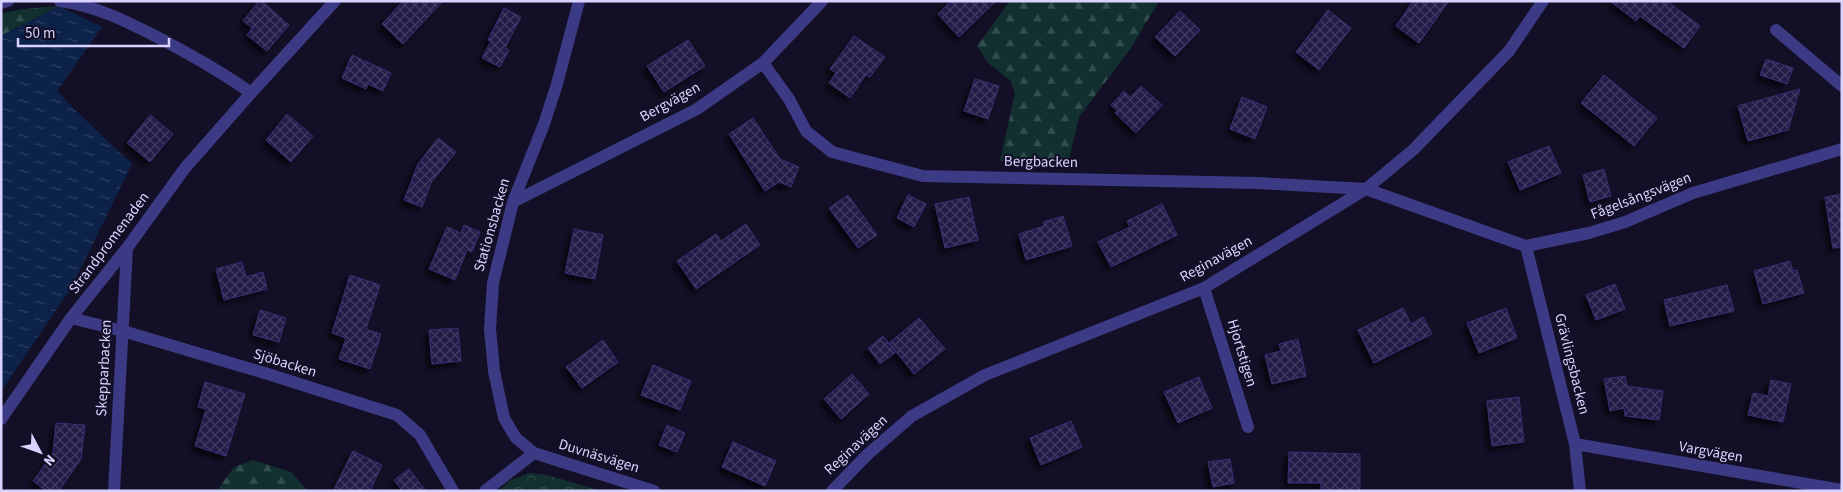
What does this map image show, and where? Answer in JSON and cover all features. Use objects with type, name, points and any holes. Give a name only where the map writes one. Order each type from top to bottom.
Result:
[{"type":"street","points":[[1,3],[8,1]]},
{"type":"street","points":[[60,1],[80,4],[117,16],[200,60],[250,93]]},
{"type":"street","name":"Strandpromenaden","points":[[1,419],[71,318],[127,248],[185,168],[250,93],[335,1]]},
{"type":"street","name":"Stationsbacken","points":[[534,453],[516,438],[504,418],[494,371],[490,328],[492,284],[513,202],[544,124],[557,84],[579,1]]},
{"type":"street","name":"Bergvägen","points":[[513,202],[697,109],[763,63],[822,1]]},
{"type":"street","name":"Reginavägen","points":[[832,491],[868,454],[912,416],[985,375],[1204,288],[1366,189],[1413,150],[1508,50],[1543,1]]},
{"type":"street","points":[[1776,30],[1842,86]]},
{"type":"street","name":"Bergbacken","points":[[763,63],[789,99],[806,131],[832,152],[923,176],[1257,183],[1366,189]]},
{"type":"street","name":"Fågelsångsvägen","points":[[1526,246],[1589,233],[1624,222],[1693,193],[1842,149]]},
{"type":"street","points":[[1366,189],[1526,246]]},
{"type":"street","name":"Grävlingsbacken","points":[[1526,246],[1575,444],[1580,491]]},
{"type":"street","name":"Skepparbacken","points":[[114,491],[127,248]]},
{"type":"street","name":"Hjortstigen","points":[[1204,288],[1248,427]]},
{"type":"street","name":"Sjöbacken","points":[[71,318],[123,331],[268,374],[397,416],[420,435],[453,491]]},
{"type":"street","name":"Vargvägen","points":[[1575,444],[1842,490]]},
{"type":"street","points":[[485,491],[534,453]]},
{"type":"street","name":"Duvnäsvägen","points":[[534,453],[654,491]]},
{"type":"green space","points":[[1010,1],[1159,1],[1131,48],[1079,117],[1069,159],[1036,166],[1000,161],[1015,93],[1010,80],[988,63],[977,46]]},
{"type":"green space","points":[[59,6],[1,36],[1,13]]},
{"type":"green space","points":[[253,460],[291,472],[308,491],[217,491],[234,467]]},
{"type":"green space","points":[[530,473],[547,475],[601,491],[498,491],[511,480]]},
{"type":"water","points":[[59,6],[102,27],[57,91],[132,164],[71,288],[1,391],[1,36]]},
{"type":"building","points":[[259,1],[262,1],[289,25],[267,51],[247,35],[252,28],[243,21]]},
{"type":"building","points":[[403,1],[443,1],[403,44],[382,24]]},
{"type":"building","points":[[951,1],[996,1],[959,37],[938,14]]},
{"type":"building","points":[[1413,1],[1449,1],[1419,43],[1396,26]]},
{"type":"building","points":[[1610,1],[1667,1],[1700,26],[1684,48],[1640,16],[1636,21]]},
{"type":"building","points":[[504,8],[521,17],[505,48],[509,50],[500,67],[482,58],[491,41],[488,40]]},
{"type":"building","points":[[1328,10],[1351,28],[1319,70],[1296,52]]},
{"type":"building","points":[[1180,11],[1200,30],[1175,56],[1155,37]]},
{"type":"building","points":[[854,36],[885,57],[870,77],[866,75],[850,98],[829,83],[836,73],[830,69]]},
{"type":"building","points":[[688,40],[705,66],[664,92],[647,66]]},
{"type":"building","points":[[352,55],[391,73],[383,91],[368,84],[366,89],[342,78]]},
{"type":"building","points":[[1766,59],[1793,68],[1787,84],[1760,75]]},
{"type":"building","points":[[1604,75],[1657,118],[1634,146],[1581,103]]},
{"type":"building","points":[[975,79],[999,86],[988,119],[964,111]]},
{"type":"building","points":[[1141,86],[1162,105],[1136,133],[1115,113],[1117,111],[1111,105],[1124,91],[1130,97]]},
{"type":"building","points":[[1800,89],[1788,130],[1748,141],[1738,106]]},
{"type":"building","points":[[1242,97],[1267,107],[1255,139],[1230,129]]},
{"type":"building","points":[[287,114],[313,136],[291,162],[266,140]]},
{"type":"building","points":[[150,115],[173,134],[150,162],[127,143]]},
{"type":"building","points":[[753,118],[780,159],[799,167],[791,187],[779,182],[765,191],[729,134]]},
{"type":"building","points":[[438,138],[456,152],[431,183],[422,207],[404,200],[418,164]]},
{"type":"building","points":[[1549,146],[1561,173],[1520,190],[1508,162]]},
{"type":"building","points":[[1604,169],[1611,196],[1590,202],[1583,175]]},
{"type":"building","points":[[1842,194],[1842,247],[1833,248],[1825,197]]},
{"type":"building","points":[[848,195],[877,235],[858,248],[829,208]]},
{"type":"building","points":[[908,195],[926,204],[914,227],[897,218]]},
{"type":"building","points":[[969,197],[978,240],[945,248],[935,204]]},
{"type":"building","points":[[1162,204],[1177,235],[1111,267],[1098,242],[1130,227],[1127,221]]},
{"type":"building","points":[[1063,216],[1072,246],[1026,260],[1019,234],[1044,226],[1043,222]]},
{"type":"building","points":[[746,224],[760,245],[696,289],[677,261],[716,234],[721,241]]},
{"type":"building","points":[[464,225],[480,232],[472,252],[467,250],[455,280],[429,269],[447,227],[461,233]]},
{"type":"building","points":[[574,229],[603,235],[595,279],[565,273]]},
{"type":"building","points":[[1790,261],[1793,271],[1797,270],[1804,293],[1763,304],[1754,271]]},
{"type":"building","points":[[242,262],[246,277],[263,272],[267,289],[224,300],[216,269]]},
{"type":"building","points":[[350,275],[380,285],[366,329],[381,334],[370,369],[339,359],[346,338],[332,333]]},
{"type":"building","points":[[1615,284],[1625,309],[1596,320],[1586,295]]},
{"type":"building","points":[[1727,285],[1734,311],[1670,326],[1664,300]]},
{"type":"building","points":[[1403,308],[1411,324],[1423,317],[1432,334],[1374,363],[1358,330]]},
{"type":"building","points":[[1506,308],[1517,338],[1479,353],[1467,323]]},
{"type":"building","points":[[260,310],[286,318],[279,342],[253,335]]},
{"type":"building","points":[[919,318],[945,349],[914,374],[889,343]]},
{"type":"building","points":[[458,328],[461,361],[432,364],[429,330]]},
{"type":"building","points":[[883,336],[896,352],[880,364],[868,348]]},
{"type":"building","points":[[1298,339],[1306,376],[1272,384],[1265,355],[1281,351],[1279,344]]},
{"type":"building","points":[[603,340],[618,362],[582,388],[566,367]]},
{"type":"building","points":[[653,365],[691,381],[680,410],[641,395]]},
{"type":"building","points":[[852,374],[869,394],[841,419],[824,399]]},
{"type":"building","points":[[1625,376],[1627,386],[1663,391],[1659,420],[1625,416],[1624,408],[1610,411],[1604,379]]},
{"type":"building","points":[[1199,377],[1212,408],[1178,423],[1164,392]]},
{"type":"building","points":[[1771,380],[1791,384],[1783,422],[1748,415],[1753,393],[1768,396]]},
{"type":"building","points":[[205,382],[245,394],[226,456],[195,446],[206,409],[198,407]]},
{"type":"building","points":[[1519,397],[1524,442],[1492,446],[1487,401]]},
{"type":"building","points":[[1071,421],[1082,447],[1041,465],[1030,438]]},
{"type":"building","points":[[56,423],[85,425],[81,459],[59,491],[46,491],[33,481],[53,453]]},
{"type":"building","points":[[667,425],[685,433],[677,452],[659,445]]},
{"type":"building","points":[[733,442],[776,461],[765,486],[722,467]]},
{"type":"building","points":[[353,451],[382,465],[370,491],[333,491]]},
{"type":"building","points":[[1289,452],[1360,454],[1360,491],[1321,490],[1321,483],[1288,483]]},
{"type":"building","points":[[1230,459],[1234,483],[1213,487],[1208,462]]},
{"type":"building","points":[[409,469],[426,491],[402,491],[394,480]]}]
